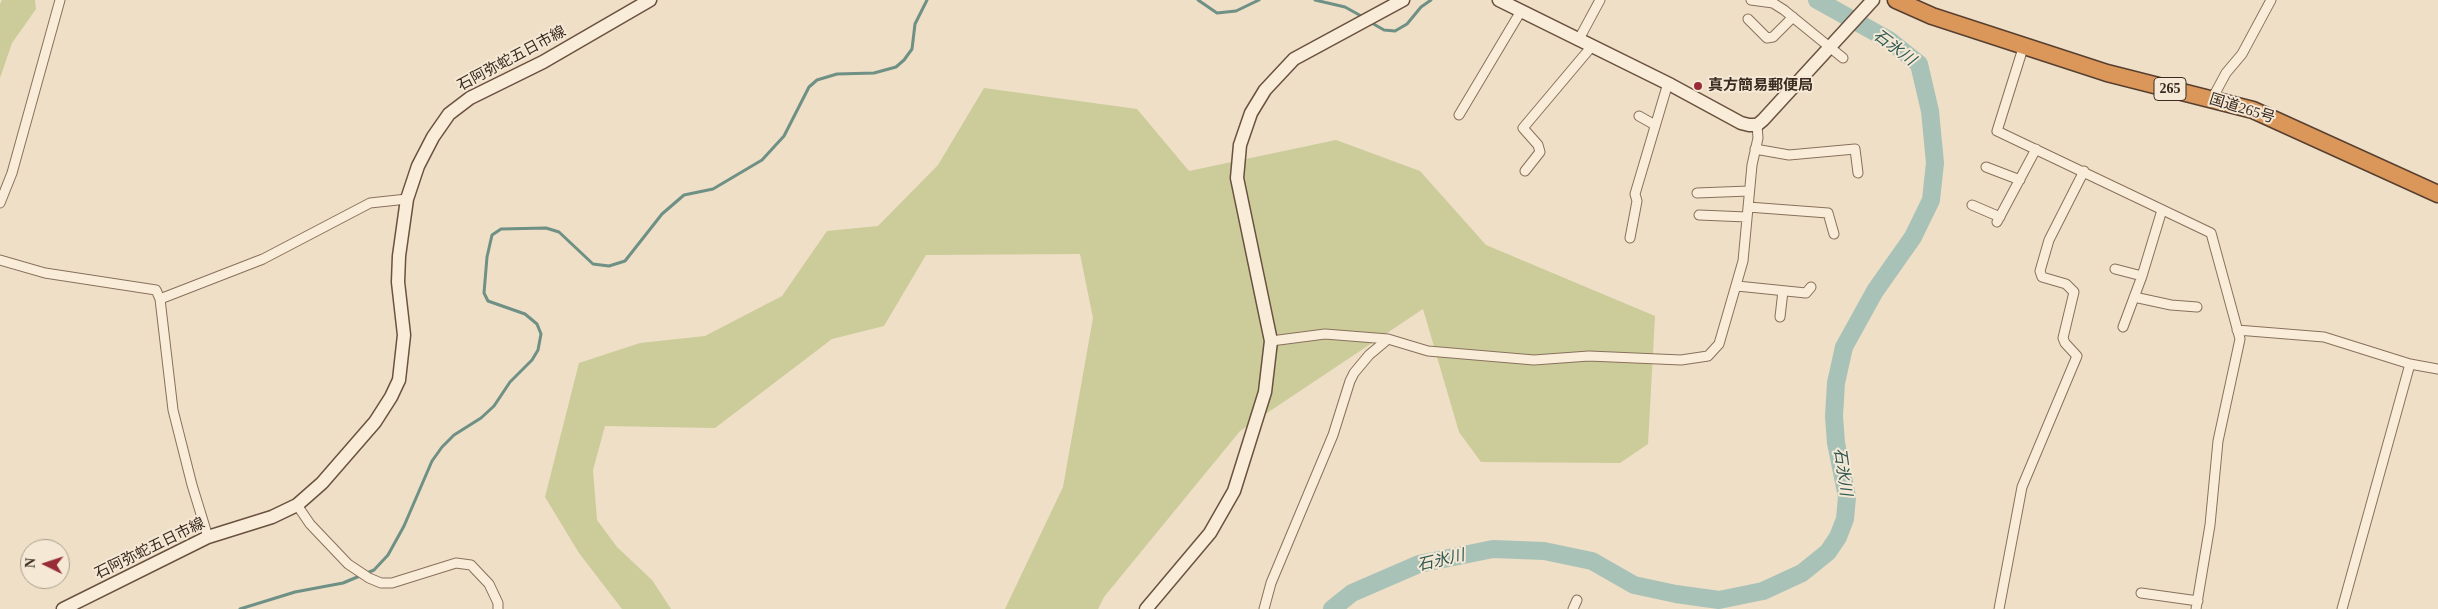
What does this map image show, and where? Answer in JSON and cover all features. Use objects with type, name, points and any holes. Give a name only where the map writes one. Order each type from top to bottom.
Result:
[{"type":"highway","name":"国道265号","points":[[1896,0],[1932,16],[2107,73],[2252,110],[2438,194]]},
{"type":"main road","name":"石阿弥蛇五日市線","points":[[63,609],[208,537],[272,517],[297,505],[322,483],[374,422],[391,397],[399,380],[403,361],[404,334],[398,282],[407,199],[418,166],[433,137],[449,114],[470,98],[543,62],[650,0]]},
{"type":"main road","points":[[1146,609],[1210,533],[1234,491],[1265,392],[1271,341],[1237,178],[1240,145],[1251,113],[1265,90],[1294,59],[1403,0]]},
{"type":"main road","points":[[1499,0],[1668,83],[1741,123],[1757,125],[1872,1]]},
{"type":"street","points":[[0,203],[12,173],[60,0]]},
{"type":"street","points":[[1579,39],[1600,0]]},
{"type":"street","points":[[1751,0],[1773,3],[1830,45],[1843,58]]},
{"type":"street","points":[[2212,99],[2226,73],[2242,54],[2271,0]]},
{"type":"street","points":[[1459,115],[1521,11]]},
{"type":"street","points":[[1748,19],[1767,38],[1773,37],[1793,17]]},
{"type":"street","points":[[2024,45],[1997,131],[2211,233],[2240,339],[2218,442],[2210,525],[2196,605],[2142,593]]},
{"type":"street","points":[[1525,171],[1540,152],[1538,146],[1523,128],[1592,46]]},
{"type":"street","points":[[1630,238],[1637,201],[1635,194],[1668,83]]},
{"type":"street","points":[[1639,116],[1655,125]]},
{"type":"street","points":[[1271,341],[1325,334],[1388,339],[1428,351],[1534,360],[1589,356],[1681,360],[1708,356],[1719,344],[1743,261],[1757,125]]},
{"type":"street","points":[[1755,149],[1789,155],[1855,149],[1858,173]]},
{"type":"street","points":[[1972,205],[1998,220],[2036,149]]},
{"type":"street","points":[[1986,167],[2020,180]]},
{"type":"street","points":[[1999,609],[2022,487],[2077,356],[2063,338],[2074,292],[2066,284],[2042,277],[2040,271],[2049,240],[2084,172]]},
{"type":"street","points":[[1697,192],[1749,191]]},
{"type":"street","points":[[160,299],[263,259],[370,203],[407,199]]},
{"type":"street","points":[[2123,327],[2142,276],[2162,210]]},
{"type":"street","points":[[1700,215],[1747,212],[1828,213],[1834,234]]},
{"type":"street","points":[[0,260],[45,273],[156,290],[160,299],[173,410],[192,485],[208,537]]},
{"type":"street","points":[[2115,269],[2142,276]]},
{"type":"street","points":[[1736,286],[1806,293],[1811,287]]},
{"type":"street","points":[[1780,318],[1783,291]]},
{"type":"street","points":[[2134,297],[2171,306],[2196,307]]},
{"type":"street","points":[[2237,330],[2324,337],[2410,364],[2438,369]]},
{"type":"street","points":[[1264,609],[1271,583],[1333,435],[1354,372],[1388,339]]},
{"type":"street","points":[[2342,609],[2410,364]]},
{"type":"street","points":[[297,505],[310,524],[342,557],[369,578],[381,583],[392,583],[456,563],[471,565],[489,584],[498,603],[498,609]]},
{"type":"green space","points":[[2,0],[35,0],[36,9],[12,43],[0,78],[0,4]]},
{"type":"green space","points":[[984,88],[1137,109],[1189,171],[1336,140],[1420,171],[1486,245],[1655,316],[1648,444],[1620,463],[1481,462],[1459,432],[1423,309],[1240,431],[1104,597],[1098,609],[1005,609],[1063,487],[1093,318],[1080,254],[926,255],[884,326],[832,339],[715,428],[605,426],[593,470],[597,520],[617,547],[652,580],[671,609],[622,609],[579,553],[545,497],[579,363],[640,343],[705,336],[782,296],[827,231],[878,226],[938,165]]},
{"type":"waterway","points":[[240,609],[295,592],[343,583],[374,570],[388,555],[404,526],[432,461],[442,447],[454,435],[481,418],[494,406],[510,382],[532,360],[538,350],[541,334],[537,324],[525,314],[488,301],[484,293],[487,257],[492,235],[501,229],[546,228],[559,232],[593,264],[609,266],[625,261],[662,214],[684,195],[713,189],[762,160],[784,136],[809,87],[817,80],[837,74],[874,73],[896,67],[912,49],[915,24],[927,0]]},
{"type":"waterway","points":[[1198,0],[1217,13],[1236,11],[1259,0]]},
{"type":"waterway","points":[[1315,0],[1345,7],[1363,17]]},
{"type":"waterway","points":[[1370,22],[1384,30],[1395,31],[1407,24],[1421,7],[1431,0]]},
{"type":"waterway","name":"石氷川","points":[[1332,609],[1352,593],[1419,564],[1493,549],[1544,551],[1592,561],[1634,585],[1676,594],[1719,600],[1763,591],[1802,573],[1828,552],[1838,537],[1845,519],[1847,497],[1836,443],[1834,416],[1836,383],[1844,347],[1875,291],[1913,237],[1931,200],[1935,163],[1930,111],[1919,64],[1889,40],[1817,0]]},
{"type":"place","name":"真方簡易郵便局","points":[[1698,86]]}]
